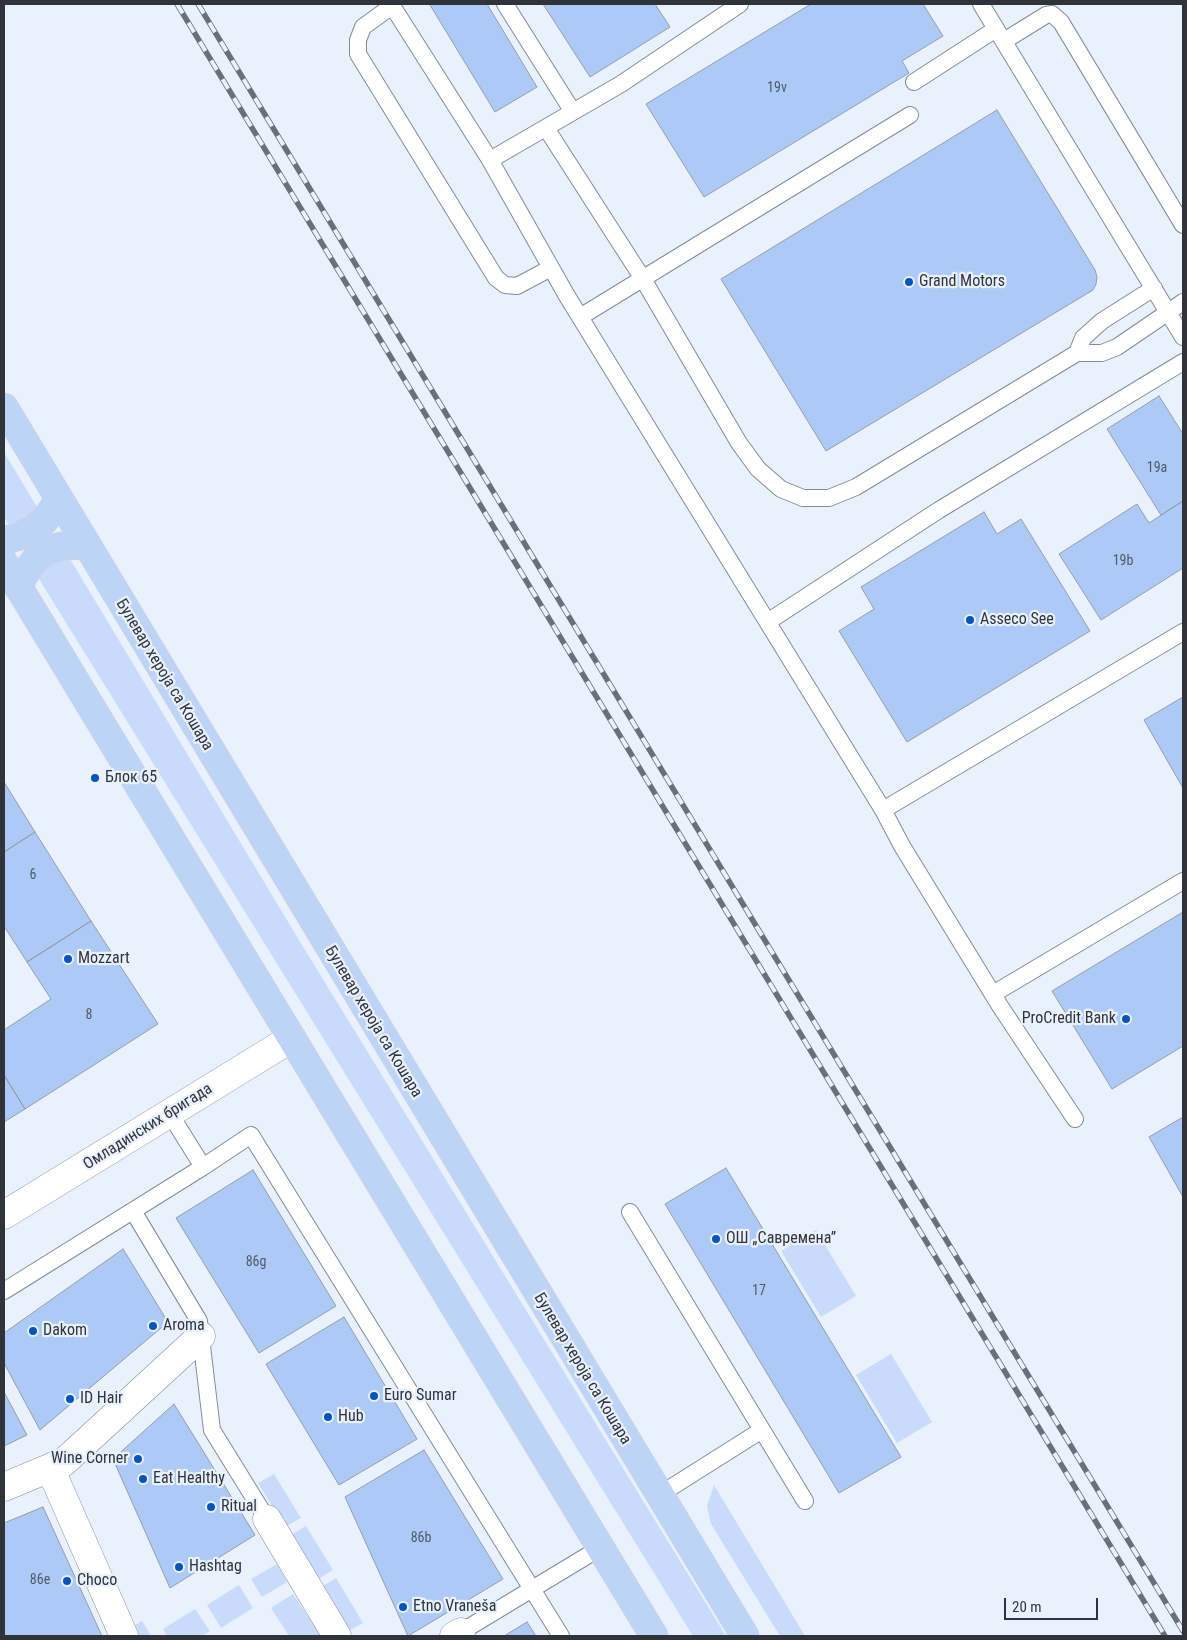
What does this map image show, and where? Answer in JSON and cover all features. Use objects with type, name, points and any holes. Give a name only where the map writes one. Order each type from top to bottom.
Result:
[{"type":"main road","name":"Булевар хероја са Кошара","points":[[4,407],[658,1495],[745,1636]]},
{"type":"main road","points":[[4,541],[20,536],[44,521],[59,500]]},
{"type":"main road","points":[[18,587],[34,561],[44,553],[67,545],[86,546]]},
{"type":"main road","points":[[4,563],[654,1636]]},
{"type":"street","name":"Омладинских бригада","points":[[4,1215],[292,1038]]},
{"type":"street","points":[[4,1487],[64,1462],[201,1336]]},
{"type":"street","points":[[50,1468],[124,1636]]},
{"type":"street","points":[[267,1519],[337,1636]]},
{"type":"lane","points":[[505,4],[573,112]]},
{"type":"lane","points":[[490,160],[621,84],[740,4]]},
{"type":"lane","points":[[981,4],[1183,337]]},
{"type":"lane","points":[[551,268],[517,286],[505,285],[496,278],[358,54],[358,40],[363,27],[391,5],[490,160],[551,268],[769,622],[883,810],[902,846],[993,994],[1075,1119]]},
{"type":"lane","points":[[914,82],[1000,35],[1052,14],[1061,22],[1183,225]]},
{"type":"lane","points":[[580,316],[910,115]]},
{"type":"lane","points":[[546,128],[643,278],[739,443],[758,468],[781,489],[803,498],[829,498],[856,487],[1077,353],[1102,353],[1117,347],[1183,302]]},
{"type":"lane","points":[[1077,353],[1083,338],[1102,322],[1154,288]]},
{"type":"lane","points":[[769,622],[939,510],[1183,362]]},
{"type":"lane","points":[[883,810],[1183,632]]},
{"type":"lane","points":[[993,994],[1183,881]]},
{"type":"lane","points":[[170,1114],[203,1167]]},
{"type":"lane","points":[[4,1291],[252,1135],[561,1636]]},
{"type":"lane","points":[[133,1211],[199,1321],[212,1430],[267,1519]]},
{"type":"lane","points":[[630,1212],[805,1501]]},
{"type":"lane","points":[[658,1495],[762,1430]]},
{"type":"lane","points":[[458,1634],[600,1548]]},
{"type":"shaded area","points":[[4,452],[37,507],[22,521],[8,524],[4,517]]},
{"type":"shaded area","points":[[70,559],[302,945],[726,1636],[693,1636],[39,579],[42,573],[52,565]]},
{"type":"shaded area","points":[[816,1230],[856,1296],[821,1317],[781,1251]]},
{"type":"shaded area","points":[[891,1354],[932,1422],[897,1443],[856,1375]]},
{"type":"shaded area","points":[[274,1474],[301,1518],[285,1527],[258,1483]]},
{"type":"shaded area","points":[[714,1485],[805,1636],[780,1636],[711,1524],[707,1506]]},
{"type":"shaded area","points":[[306,1526],[333,1570],[317,1580],[291,1535]]},
{"type":"shaded area","points":[[277,1564],[287,1582],[262,1597],[251,1579]]},
{"type":"shaded area","points":[[336,1578],[363,1623],[347,1632],[320,1588]]},
{"type":"shaded area","points":[[239,1585],[253,1608],[221,1628],[207,1605]]},
{"type":"shaded area","points":[[293,1594],[321,1636],[289,1636],[271,1608]]},
{"type":"shaded area","points":[[195,1609],[210,1631],[202,1636],[167,1636],[163,1629]]},
{"type":"shaded area","points":[[142,1621],[151,1636],[128,1636],[125,1631]]},
{"type":"building","points":[[487,4],[537,87],[495,112],[430,5]]},
{"type":"building","points":[[543,4],[655,4],[670,27],[590,77]]},
{"type":"building","points":[[811,4],[923,4],[943,36],[902,61],[909,73],[704,197],[646,104]]},
{"type":"building","name":"Grand Motors","points":[[997,110],[1095,270],[1097,277],[1093,290],[826,451],[721,279]]},
{"type":"building","points":[[1159,396],[1183,434],[1183,501],[1161,515],[1107,429]]},
{"type":"building","points":[[1183,501],[1183,568],[1101,620],[1059,554],[1137,504],[1149,523]]},
{"type":"building","name":"Asseco See","points":[[984,512],[997,534],[1021,519],[1090,631],[907,742],[839,631],[874,609],[861,587]]},
{"type":"building","points":[[1183,697],[1183,788],[1144,720]]},
{"type":"building","points":[[4,782],[35,832],[4,852]]},
{"type":"building","points":[[35,832],[91,921],[27,962],[4,926],[4,852]]},
{"type":"building","name":"ProCredit Bank","points":[[1183,912],[1183,1046],[1112,1089],[1052,991]]},
{"type":"building","points":[[91,921],[158,1024],[25,1109],[4,1075],[4,1030],[51,999],[27,962]]},
{"type":"building","points":[[4,1075],[25,1109],[4,1122]]},
{"type":"building","points":[[1183,1117],[1183,1197],[1149,1137]]},
{"type":"building","points":[[726,1168],[901,1457],[839,1493],[665,1204]]},
{"type":"building","points":[[253,1170],[336,1306],[259,1353],[176,1218]]},
{"type":"building","points":[[123,1249],[168,1322],[40,1430],[4,1363],[4,1333]]},
{"type":"building","points":[[344,1317],[417,1439],[339,1485],[266,1364]]},
{"type":"building","points":[[4,1392],[27,1435],[4,1446]]},
{"type":"building","points":[[174,1404],[255,1535],[170,1588],[113,1459]]},
{"type":"building","points":[[424,1450],[503,1579],[408,1636],[345,1497]]},
{"type":"building","points":[[43,1507],[102,1636],[4,1636],[4,1523]]},
{"type":"building","points":[[527,1622],[536,1636],[504,1636]]},
{"type":"railway","points":[[177,4],[1165,1636]]},
{"type":"railway","points":[[198,4],[1183,1631]]},
{"type":"place","name":"Grand Motors","points":[[909,282]]},
{"type":"place","name":"Asseco See","points":[[970,620]]},
{"type":"place","name":"Блок 65","points":[[95,778]]},
{"type":"place","name":"Mozzart","points":[[68,959]]},
{"type":"place","name":"ProCredit Bank","points":[[1126,1019]]},
{"type":"place","name":"ОШ „Савремена”","points":[[716,1239]]},
{"type":"place","name":"Aroma","points":[[153,1326]]},
{"type":"place","name":"Dakom","points":[[33,1331]]},
{"type":"place","name":"Euro Sumar","points":[[374,1396]]},
{"type":"place","name":"ID Hair","points":[[70,1399]]},
{"type":"place","name":"Hub","points":[[328,1417]]},
{"type":"place","name":"Wine Corner","points":[[138,1459]]},
{"type":"place","name":"Eat Healthy","points":[[143,1479]]},
{"type":"place","name":"Ritual","points":[[211,1507]]},
{"type":"place","name":"Hashtag","points":[[179,1567]]},
{"type":"place","name":"Choco","points":[[67,1581]]},
{"type":"place","name":"Etno Vraneša","points":[[403,1607]]}]
